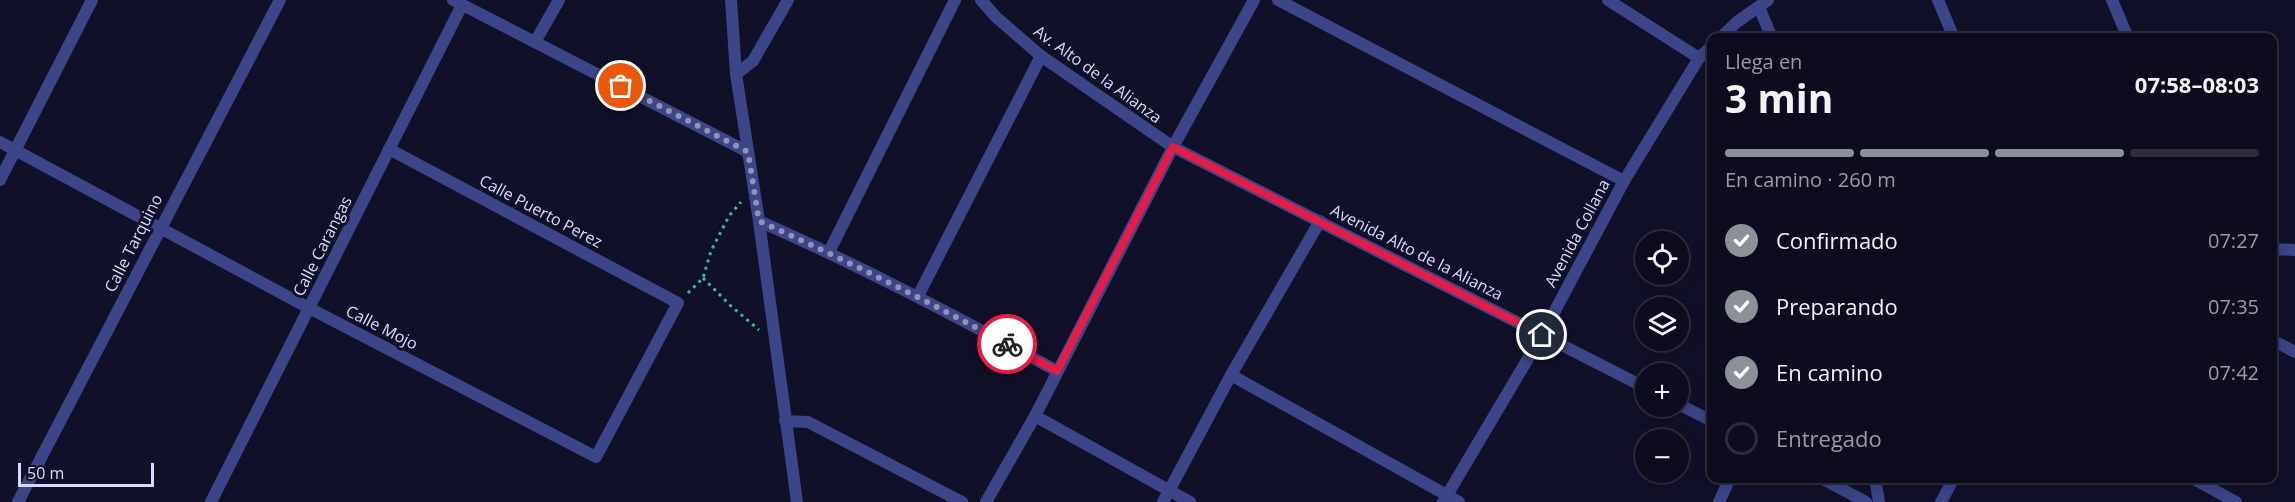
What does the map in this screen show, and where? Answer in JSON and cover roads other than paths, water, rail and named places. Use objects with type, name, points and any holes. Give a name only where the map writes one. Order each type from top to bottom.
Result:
[{"type":"street","points":[[0,180],[92,0]]},
{"type":"street","name":"Calle Tarquino","points":[[18,502],[280,0]]},
{"type":"street","points":[[536,42],[559,0]]},
{"type":"street","points":[[731,0],[736,74],[759,221],[797,502]]},
{"type":"street","points":[[736,74],[753,61],[788,0]]},
{"type":"street","points":[[829,252],[955,0]]},
{"type":"street","name":"Av. Alto de la Alianza","points":[[981,0],[996,17],[1041,56],[1173,147]]},
{"type":"street","points":[[986,502],[1035,416],[1173,147],[1254,0]]},
{"type":"street","points":[[1278,0],[1624,181]]},
{"type":"street","points":[[1938,0],[1952,33]]},
{"type":"street","points":[[2112,0],[2126,33]]},
{"type":"street","points":[[457,2],[748,152]]},
{"type":"street","name":"Calle Carangas","points":[[211,502],[389,148],[457,2]]},
{"type":"street","points":[[1616,2],[1699,58]]},
{"type":"street","points":[[1725,33],[1763,3],[1771,33]]},
{"type":"street","name":"Avenida Collana","points":[[1445,499],[1542,335],[1624,181],[1699,58],[1707,51]]},
{"type":"street","points":[[918,296],[1041,56]]},
{"type":"street","name":"Calle Mojo","points":[[0,142],[309,308],[596,457],[678,303]]},
{"type":"street","name":"Avenida Alto de la Alianza","points":[[1173,147],[1635,382]]},
{"type":"street","name":"Calle Puerto Perez","points":[[389,148],[678,303]]},
{"type":"street","points":[[759,221],[829,252],[918,296],[1057,371]]},
{"type":"street","points":[[1166,497],[1231,375],[1320,221]]},
{"type":"street","points":[[2277,249],[2295,250]]},
{"type":"street","points":[[2277,343],[2295,352]]},
{"type":"street","points":[[1231,375],[1445,499],[1459,502]]},
{"type":"street","points":[[1689,410],[1707,418]]},
{"type":"street","points":[[1035,416],[1166,497],[1190,502]]},
{"type":"street","points":[[785,421],[808,422],[962,502]]},
{"type":"street","points":[[1719,502],[1728,483]]},
{"type":"street","points":[[1830,483],[1866,502]]},
{"type":"street","points":[[1876,483],[1879,502]]},
{"type":"street","points":[[1941,502],[1951,483]]},
{"type":"street","points":[[2201,483],[2236,502]]}]
